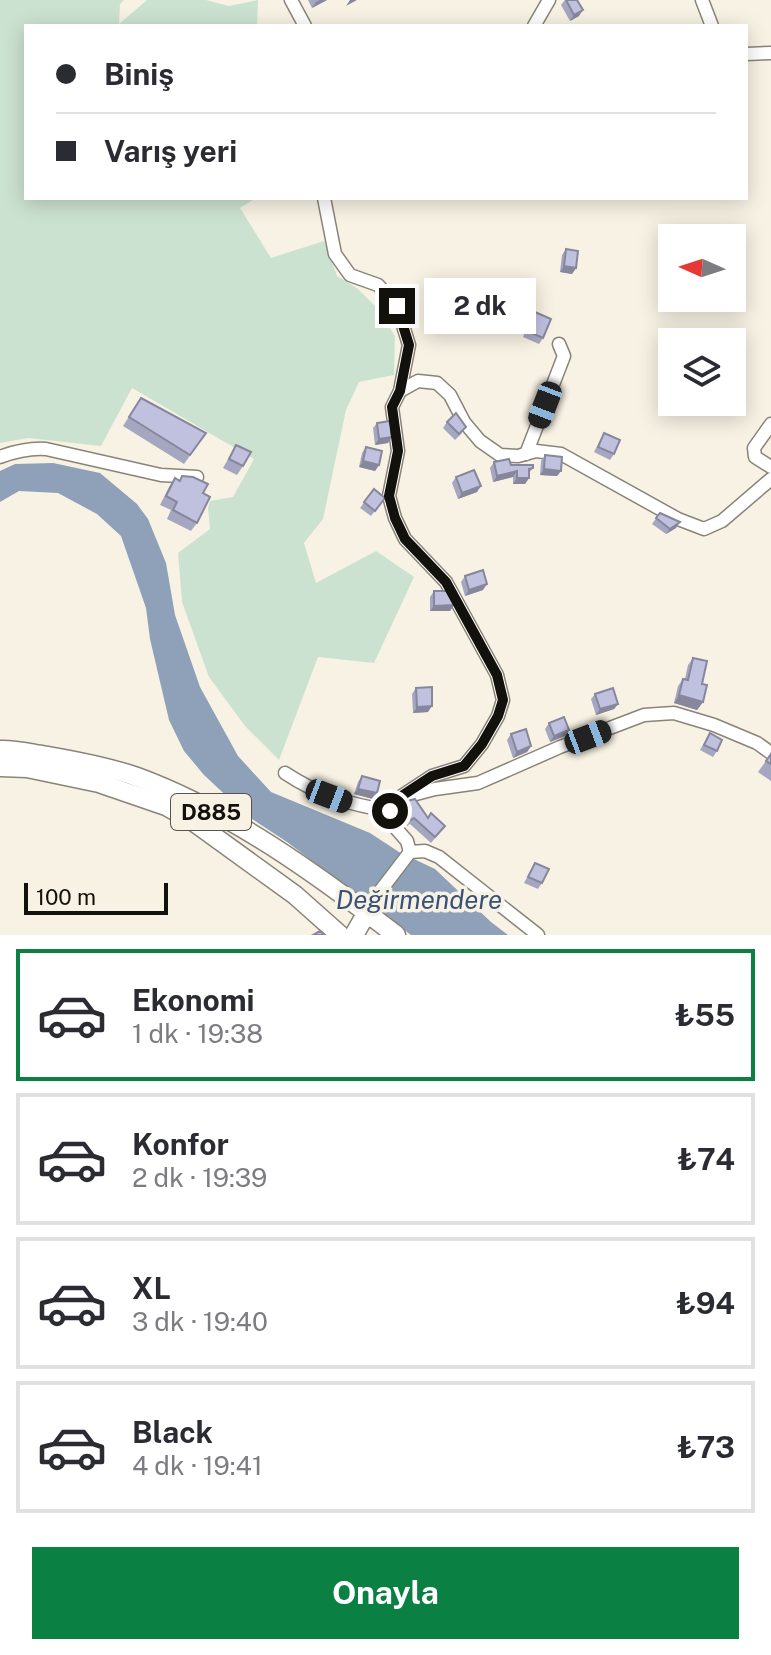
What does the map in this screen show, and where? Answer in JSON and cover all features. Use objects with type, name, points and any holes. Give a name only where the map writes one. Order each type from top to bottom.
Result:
[{"type":"highway","name":"D885","points":[[0,750],[83,763],[136,777],[180,797],[255,837],[371,909],[396,935]]},
{"type":"highway","name":"D885","points":[[0,767],[27,768],[99,783],[166,806],[194,822],[295,895],[340,935]]},
{"type":"highway","points":[[354,935],[371,909]]},
{"type":"street","points":[[291,0],[304,24]]},
{"type":"street","points":[[535,24],[549,0]]},
{"type":"street","points":[[702,0],[711,24]]},
{"type":"street","points":[[748,54],[771,53]]},
{"type":"street","points":[[324,200],[335,254],[350,275],[378,285],[397,306],[409,345],[400,391],[392,407],[398,451],[389,496],[395,518],[405,539],[446,582],[497,675],[503,700],[482,744],[464,766],[432,776],[393,805]]},
{"type":"street","points":[[526,454],[564,356],[559,344]]},
{"type":"street","points":[[400,391],[418,381],[437,383],[450,395],[464,422],[480,441],[500,455],[518,456],[536,451],[561,454],[678,519],[704,529],[722,521],[771,479]]},
{"type":"street","points":[[771,424],[754,448],[755,457],[771,467]]},
{"type":"street","points":[[0,457],[31,448],[46,449],[161,475],[197,477]]},
{"type":"street","points":[[285,773],[304,786],[354,805],[393,805],[435,789],[478,783],[644,715],[674,713],[714,725],[757,743],[771,753]]},
{"type":"street","points":[[371,909],[410,852],[407,841],[393,825],[393,805]]},
{"type":"street","points":[[410,852],[425,851],[439,857],[538,935]]},
{"type":"green space","points":[[0,0],[124,0],[120,4],[119,24],[24,24],[24,200],[253,200],[240,208],[271,258],[324,241],[337,276],[358,289],[376,307],[395,336],[394,375],[359,382],[346,410],[323,519],[304,543],[316,583],[376,551],[414,577],[374,663],[318,657],[279,760],[245,726],[209,677],[182,602],[178,553],[210,529],[210,501],[233,497],[254,459],[132,388],[101,446],[28,438],[0,443]]},
{"type":"green space","points":[[147,0],[206,0],[229,6],[258,0],[257,24],[119,24]]},
{"type":"water","name":"Değirmendere","points":[[53,463],[100,473],[137,504],[148,519],[166,563],[175,615],[200,687],[238,756],[271,792],[370,833],[399,852],[435,869],[508,935],[411,935],[249,817],[204,775],[184,751],[169,720],[146,608],[121,536],[97,514],[58,493],[19,491],[0,502],[0,471],[15,464]]},
{"type":"building","points":[[566,0],[577,0],[583,10],[574,15]]},
{"type":"building","points":[[566,249],[578,251],[576,268],[564,266]]},
{"type":"building","points":[[535,312],[551,319],[543,338],[527,331]]},
{"type":"building","points":[[141,398],[206,433],[190,455],[129,417]]},
{"type":"building","points":[[456,413],[466,427],[459,434],[447,422]]},
{"type":"building","points":[[390,421],[392,437],[379,439],[377,423]]},
{"type":"building","points":[[604,433],[620,440],[614,454],[598,447]]},
{"type":"building","points":[[236,445],[251,452],[243,466],[229,459]]},
{"type":"building","points":[[366,447],[382,451],[379,465],[363,461]]},
{"type":"building","points":[[545,455],[562,457],[561,471],[544,469]]},
{"type":"building","points":[[509,459],[511,465],[533,465],[529,469],[529,478],[517,478],[517,471],[497,476],[494,462]]},
{"type":"building","points":[[474,470],[481,486],[462,493],[456,477]]},
{"type":"building","points":[[182,476],[208,484],[203,493],[210,497],[197,523],[173,510],[177,502],[166,496],[175,478],[180,481]]},
{"type":"building","points":[[374,489],[385,498],[375,511],[364,502]]},
{"type":"building","points":[[660,513],[680,522],[670,529],[656,518]]},
{"type":"building","points":[[483,570],[487,584],[469,590],[465,576]]},
{"type":"building","points":[[434,591],[448,591],[454,605],[434,606]]},
{"type":"building","points":[[693,658],[707,661],[702,684],[707,685],[703,702],[679,695],[683,679],[688,680]]},
{"type":"building","points":[[432,687],[432,706],[417,707],[416,688]]},
{"type":"building","points":[[613,688],[618,704],[600,709],[595,694]]},
{"type":"building","points":[[564,717],[569,730],[554,736],[549,723]]},
{"type":"building","points":[[526,729],[531,746],[517,752],[511,734]]},
{"type":"building","points":[[710,733],[722,740],[717,751],[704,745]]},
{"type":"building","points":[[362,776],[380,781],[377,793],[358,789]]},
{"type":"building","points":[[415,799],[428,818],[431,813],[445,826],[435,837],[414,818],[411,820],[404,807],[407,801]]},
{"type":"building","points":[[535,863],[549,869],[542,883],[528,877]]},
{"type":"route","points":[[390,811],[397,799],[432,776],[464,766],[482,744],[503,700],[497,675],[446,582],[405,539],[389,496],[398,451],[392,407],[400,391],[409,345],[397,306]]}]
